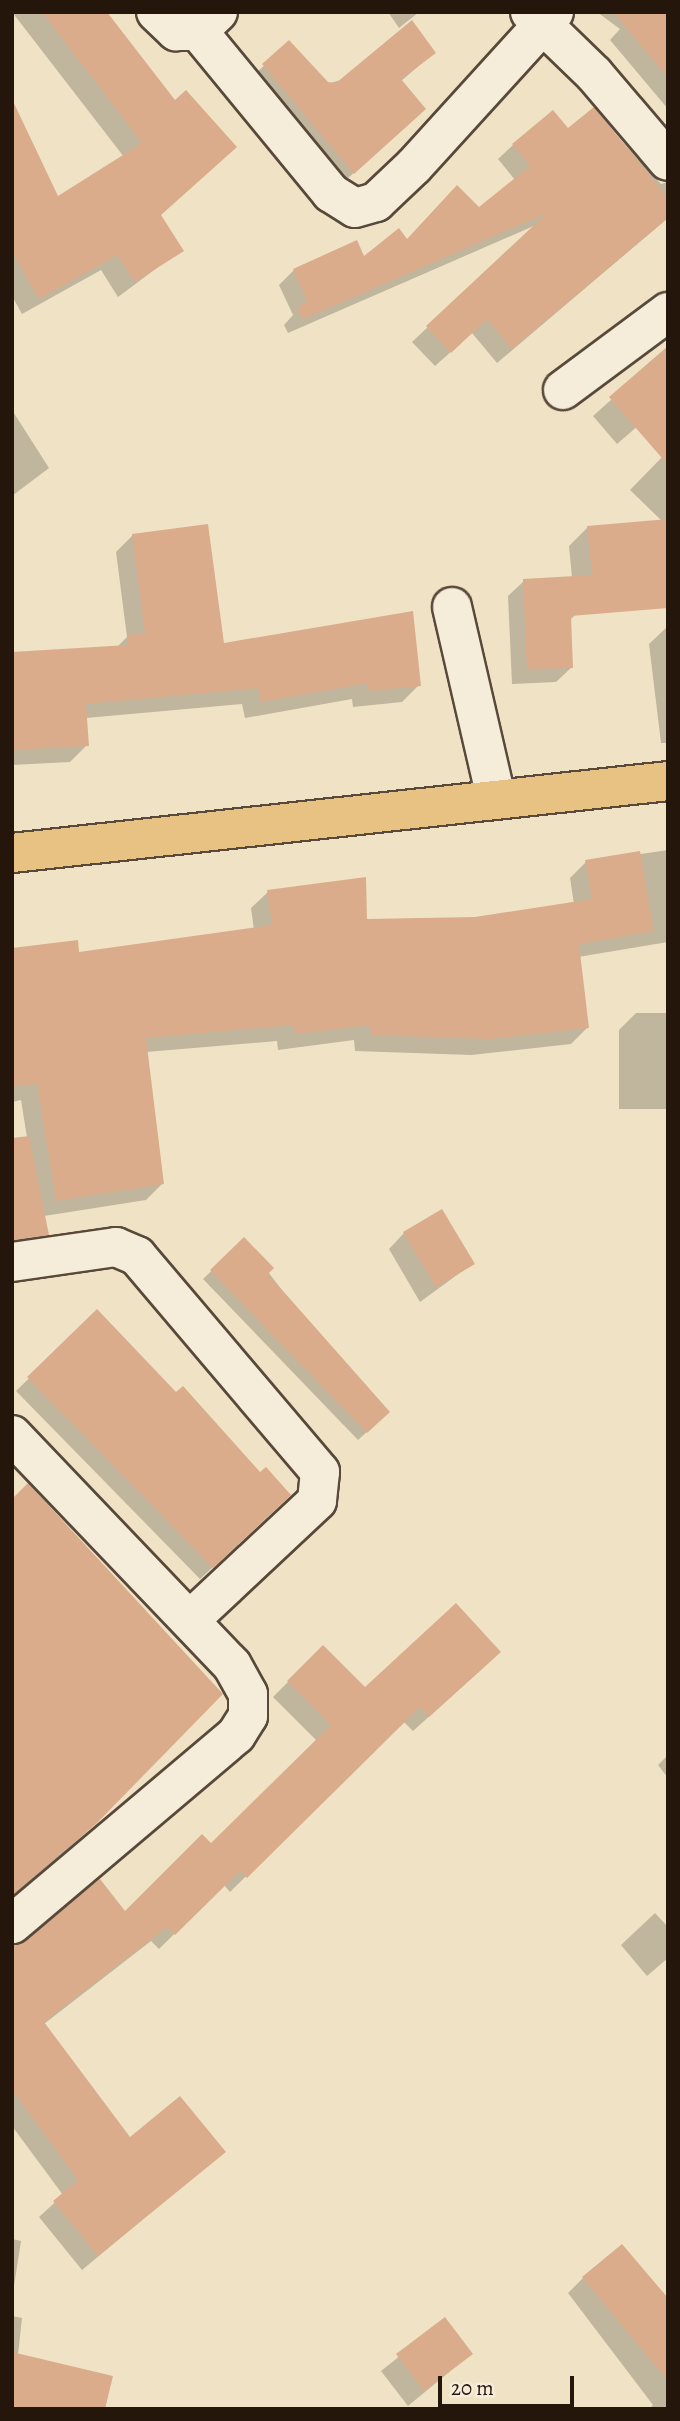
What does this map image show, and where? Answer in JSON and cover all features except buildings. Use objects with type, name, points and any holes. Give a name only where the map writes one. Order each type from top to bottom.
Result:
[{"type":"highway","points":[[12,853],[496,797],[668,781]]},
{"type":"street","points":[[156,12],[176,32],[208,22],[331,193],[355,208],[376,202],[414,166],[542,17],[668,161]]},
{"type":"street","points":[[563,390],[668,312]]},
{"type":"street","points":[[452,607],[496,797]]},
{"type":"street","points":[[12,1262],[116,1247],[137,1256],[320,1472],[317,1501],[192,1618]]},
{"type":"street","points":[[12,1435],[192,1618],[232,1665],[247,1694],[248,1717],[236,1735],[12,1924]]}]
